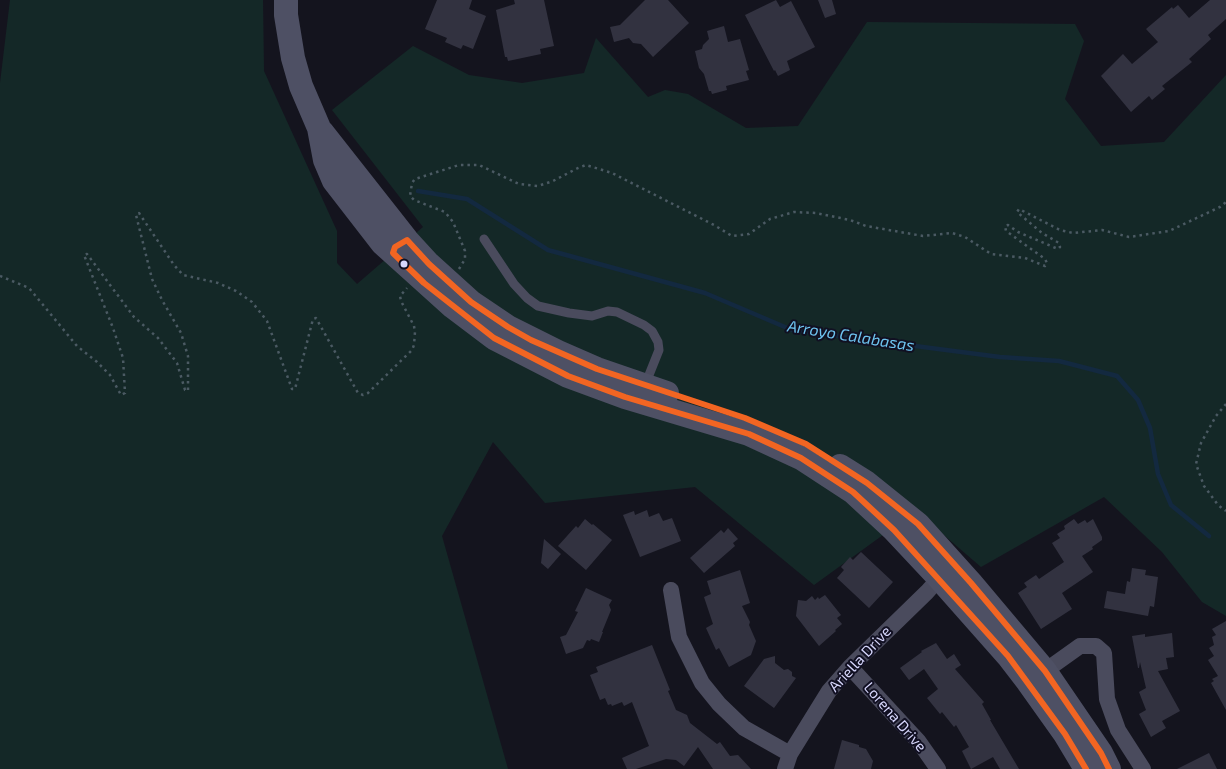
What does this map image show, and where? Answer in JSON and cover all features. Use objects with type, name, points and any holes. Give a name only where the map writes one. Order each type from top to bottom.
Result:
[{"type":"street","points":[[286,0],[286,15],[293,58],[301,86],[319,128],[362,200],[382,243],[400,246],[429,264],[471,302],[508,327],[558,352],[597,369],[745,418],[806,444],[867,483],[918,524],[946,571],[1008,656],[1037,676],[1100,753],[1110,769]]},
{"type":"street","points":[[400,246],[453,308],[494,338],[568,376],[625,397],[749,434],[801,458],[853,492],[894,530],[946,571]]},
{"type":"street","name":"Ariella Drive","points":[[788,762],[829,691],[850,667],[946,571]]},
{"type":"street","points":[[671,590],[680,637],[702,683],[719,704],[744,728],[788,762]]},
{"type":"street","points":[[1037,676],[1080,646],[1096,646],[1104,653],[1107,699],[1118,730],[1143,769]]},
{"type":"street","name":"Lorena Drive","points":[[850,667],[920,742],[938,769]]},
{"type":"street","points":[[1037,676],[1065,734],[1086,769]]},
{"type":"lane","points":[[484,239],[514,284],[527,298],[538,306],[592,316],[608,311],[617,312],[652,331],[658,342],[659,350],[644,385]]},
{"type":"path","points":[[1226,404],[1216,416],[1201,443],[1196,464],[1204,486],[1218,505],[1226,511]]},
{"type":"green space","points":[[10,0],[263,0],[264,71],[337,231],[337,263],[357,284],[423,227],[332,110],[413,46],[469,75],[522,83],[584,73],[596,38],[648,97],[665,90],[688,94],[746,128],[798,126],[867,22],[1075,24],[1084,41],[1065,99],[1101,146],[1164,142],[1226,75],[1226,616],[1202,602],[1162,552],[1104,497],[981,567],[916,511],[814,585],[695,487],[545,503],[493,442],[442,536],[508,769],[0,769],[0,83]]},
{"type":"building","points":[[437,0],[472,0],[469,9],[486,16],[473,49],[463,45],[461,49],[445,42],[447,38],[425,29]]},
{"type":"building","points":[[514,0],[544,0],[554,46],[540,49],[541,54],[508,61],[507,57],[505,57],[496,10],[515,4]]},
{"type":"building","points":[[645,0],[668,0],[689,23],[653,57],[641,44],[633,43],[629,38],[614,42],[610,27],[620,25]]},
{"type":"building","points":[[776,0],[780,7],[791,1],[815,47],[787,61],[790,70],[778,76],[745,15]]},
{"type":"building","points":[[818,0],[832,0],[836,14],[825,18]]},
{"type":"building","points":[[1210,0],[1226,0],[1226,19],[1208,35],[1211,39],[1189,59],[1192,62],[1162,86],[1165,89],[1152,100],[1149,96],[1131,112],[1101,76],[1123,54],[1132,64],[1158,42],[1146,29],[1172,7],[1173,9],[1178,5],[1189,18]]},
{"type":"building","points":[[724,26],[728,42],[740,39],[749,70],[746,71],[749,80],[726,86],[727,90],[712,94],[709,91],[704,74],[699,68],[695,51],[702,49],[709,39],[707,31]]},
{"type":"building","points":[[647,510],[649,517],[659,513],[663,521],[672,518],[681,541],[640,557],[623,515],[634,511],[635,515]]},
{"type":"building","points":[[585,519],[612,540],[586,570],[558,546]]},
{"type":"building","points":[[1074,519],[1078,524],[1085,520],[1087,523],[1093,519],[1102,537],[1102,540],[1092,547],[1093,549],[1082,556],[1093,572],[1062,593],[1072,609],[1041,629],[1018,593],[1027,587],[1024,583],[1036,575],[1039,579],[1064,562],[1052,543],[1060,538],[1057,534],[1065,529],[1064,526]]},
{"type":"building","points":[[728,528],[738,539],[733,543],[735,546],[704,573],[690,558],[721,530],[724,533]]},
{"type":"building","points":[[544,539],[561,554],[548,569],[541,563]]},
{"type":"building","points":[[861,552],[893,582],[869,608],[837,578],[844,570],[841,567],[850,557],[853,560]]},
{"type":"building","points":[[1132,568],[1146,570],[1145,575],[1158,577],[1154,607],[1150,606],[1148,616],[1104,608],[1107,591],[1125,594],[1127,581],[1130,582]]},
{"type":"building","points":[[740,570],[750,603],[742,606],[756,641],[751,655],[729,667],[719,648],[716,650],[706,628],[713,624],[704,597],[711,594],[707,581]]},
{"type":"building","points":[[586,588],[612,600],[609,605],[611,610],[599,642],[591,639],[590,641],[587,640],[583,648],[566,654],[560,637],[566,635],[578,612],[575,611]]},
{"type":"building","points":[[825,595],[841,615],[837,618],[842,624],[819,646],[796,616],[798,600],[806,601],[812,596],[815,600]]},
{"type":"building","points":[[1226,621],[1226,710],[1211,683],[1214,681],[1212,679],[1218,676],[1208,660],[1214,656],[1209,648],[1214,645],[1212,637],[1216,635],[1212,629]]},
{"type":"building","points":[[1172,633],[1174,657],[1166,658],[1168,669],[1158,671],[1180,711],[1162,721],[1166,728],[1151,737],[1139,714],[1146,710],[1139,692],[1146,688],[1140,662],[1138,668],[1132,636],[1145,634],[1145,637]]},
{"type":"building","points":[[936,643],[947,659],[954,654],[961,665],[955,669],[984,702],[982,704],[990,720],[1019,769],[1000,769],[993,757],[971,769],[962,751],[969,747],[956,725],[954,727],[942,712],[940,714],[927,698],[938,689],[924,669],[909,680],[900,668],[921,651]]},
{"type":"building","points":[[652,645],[676,710],[687,715],[690,723],[717,744],[720,742],[730,756],[738,755],[751,769],[713,769],[698,747],[684,766],[676,760],[666,759],[636,769],[627,769],[622,758],[649,746],[632,702],[624,706],[622,702],[612,706],[611,704],[608,705],[605,698],[600,700],[590,675],[598,672],[596,667]]},
{"type":"building","points":[[775,656],[775,663],[784,670],[788,669],[792,672],[792,676],[796,678],[774,708],[744,686],[764,659]]},
{"type":"building","points":[[842,740],[866,749],[873,761],[871,769],[834,769]]},
{"type":"building","points":[[1209,753],[1217,769],[1177,769]]},
{"type":"waterway","name":"Arroyo Calabasas","points":[[418,191],[467,199],[548,250],[705,293],[792,330],[1000,357],[1059,361],[1117,376],[1138,400],[1150,428],[1158,474],[1171,505],[1209,536]]},
{"type":"transit line","points":[[1086,769],[1065,734],[1008,656],[894,530],[853,492],[801,458],[749,434],[625,397],[568,376],[494,338],[424,283],[393,253],[395,247],[407,240],[429,264],[471,302],[531,340],[597,369],[745,418],[806,444],[867,483],[918,524],[971,583],[1045,671],[1101,753],[1109,769]]}]
